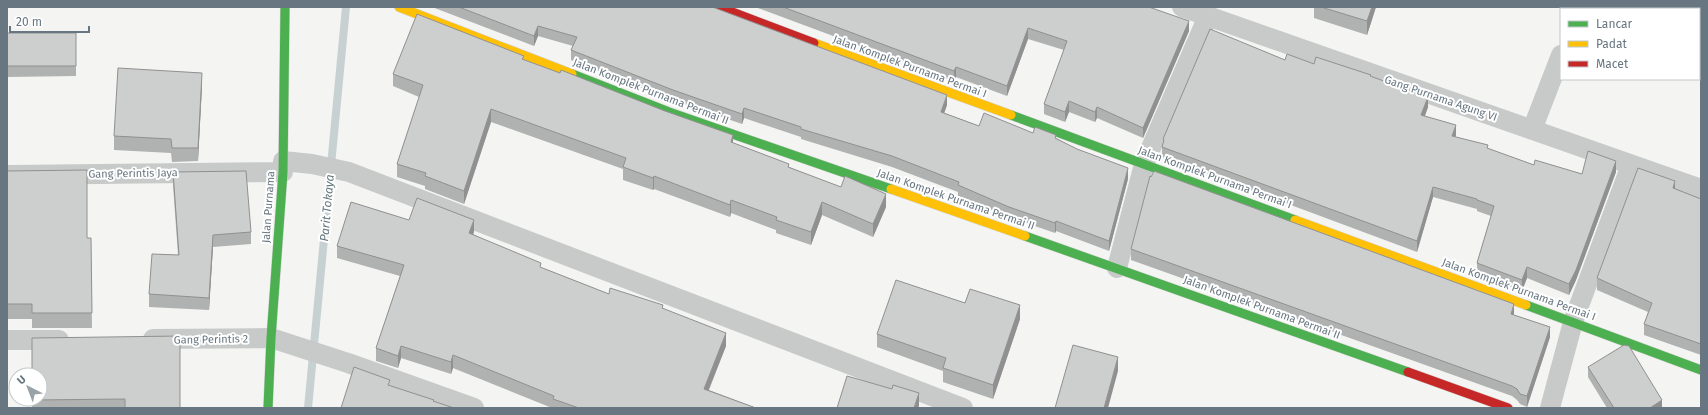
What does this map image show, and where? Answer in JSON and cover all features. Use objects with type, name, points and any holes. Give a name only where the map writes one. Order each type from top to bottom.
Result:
[{"type":"street","name":"Jalan Purnama","points":[[268,408],[247,338],[283,166],[284,7]]},
{"type":"street","name":"Jalan Komplek Purnama Permai II","points":[[399,7],[669,112],[1117,268],[1508,408]]},
{"type":"street","name":"Jalan Komplek Purnama Permai I","points":[[720,7],[817,45],[1701,370]]},
{"type":"street","name":"Gang Purnama Agung VI","points":[[1182,7],[1631,165],[1682,181],[1701,189]]},
{"type":"street","points":[[1117,268],[1144,164],[1208,16]]},
{"type":"street","points":[[1532,130],[1560,59]]},
{"type":"street","name":"Gang Perintis Jaya","points":[[7,175],[312,164],[349,172],[963,408]]},
{"type":"street","points":[[1550,408],[1573,322],[1631,165]]},
{"type":"street","name":"Gang Perintis 2","points":[[135,339],[247,338],[296,345],[474,408]]},
{"type":"street","points":[[7,341],[79,340]]},
{"type":"building","points":[[459,7],[713,7],[947,95],[941,112],[979,126],[984,113],[1033,133],[1035,127],[1056,135],[1055,138],[1077,149],[1128,168],[1109,241],[1056,221],[1055,223],[1009,207],[958,185],[959,182],[892,156],[801,129],[801,127],[744,108],[742,114],[673,90],[571,50],[577,37],[538,26],[534,36]]},
{"type":"building","points":[[783,7],[1149,7],[1189,21],[1143,128],[1097,107],[1095,112],[1069,101],[1065,112],[1044,104],[1067,41],[1028,28],[1007,86],[956,67],[954,71]]},
{"type":"building","points":[[1321,7],[1372,7],[1367,21]]},
{"type":"building","points":[[417,14],[524,56],[522,59],[560,73],[561,70],[665,111],[733,135],[731,142],[789,164],[788,167],[841,187],[845,176],[886,194],[873,224],[822,202],[811,232],[776,220],[777,217],[731,200],[730,205],[654,176],[653,178],[623,167],[626,158],[491,109],[464,191],[425,176],[426,173],[397,164],[423,85],[393,74]]},
{"type":"building","points":[[1210,29],[1285,60],[1287,54],[1314,64],[1316,57],[1371,75],[1370,76],[1428,97],[1421,115],[1456,125],[1452,136],[1488,145],[1487,148],[1534,165],[1535,160],[1582,174],[1588,151],[1616,161],[1576,270],[1569,284],[1527,267],[1522,280],[1477,263],[1494,206],[1477,199],[1433,187],[1417,241],[1162,147],[1163,139]]},
{"type":"building","points":[[7,33],[76,33],[76,66],[7,66]]},
{"type":"building","points":[[118,68],[202,73],[198,148],[172,148],[171,139],[114,136]]},
{"type":"building","points":[[1638,168],[1675,181],[1673,188],[1701,199],[1701,344],[1644,324],[1652,303],[1597,278]]},
{"type":"building","points":[[87,170],[87,238],[91,238],[92,313],[32,313],[32,304],[7,304],[7,171]]},
{"type":"building","points":[[246,171],[251,232],[213,235],[209,298],[149,294],[152,254],[179,255],[173,172]]},
{"type":"building","points":[[1154,171],[1514,304],[1511,314],[1550,327],[1527,396],[1520,394],[1517,389],[1512,386],[1131,249],[1150,176],[1151,177]]},
{"type":"building","points":[[417,198],[474,220],[469,233],[541,263],[540,267],[609,294],[610,288],[663,305],[662,308],[726,333],[704,389],[756,408],[579,408],[553,399],[554,396],[453,355],[451,362],[401,346],[398,356],[376,348],[404,265],[337,246],[351,202],[409,220]]},
{"type":"building","points":[[896,280],[965,303],[970,289],[1020,305],[993,385],[943,368],[946,358],[877,334]]},
{"type":"building","points":[[180,336],[180,408],[125,408],[125,399],[48,400],[48,367],[32,367],[32,338]]},
{"type":"building","points":[[1073,345],[1118,357],[1104,408],[1055,408]]},
{"type":"building","points":[[1624,345],[1629,346],[1662,400],[1650,408],[1614,408],[1588,367]]},
{"type":"building","points":[[354,367],[390,380],[388,385],[454,408],[341,408]]},
{"type":"building","points":[[847,376],[892,389],[893,385],[919,393],[914,408],[837,408]]},
{"type":"waterway","name":"Parit Tokaya","points":[[308,408],[346,7]]},
{"type":"traffic: fast","points":[[268,408],[271,338],[283,172],[285,7]]},
{"type":"traffic: fast","points":[[572,74],[669,112],[891,189]]},
{"type":"traffic: fast","points":[[1011,115],[1295,220]]},
{"type":"traffic: fast","points":[[1025,236],[1408,372]]},
{"type":"traffic: fast","points":[[1526,305],[1701,370]]},
{"type":"traffic: slow","points":[[399,7],[572,74]]},
{"type":"traffic: slow","points":[[814,43],[1011,115]]},
{"type":"traffic: slow","points":[[891,189],[1025,236]]},
{"type":"traffic: slow","points":[[1295,220],[1526,305]]},
{"type":"traffic: jam","points":[[719,7],[814,43]]},
{"type":"traffic: jam","points":[[1408,372],[1508,408]]}]
